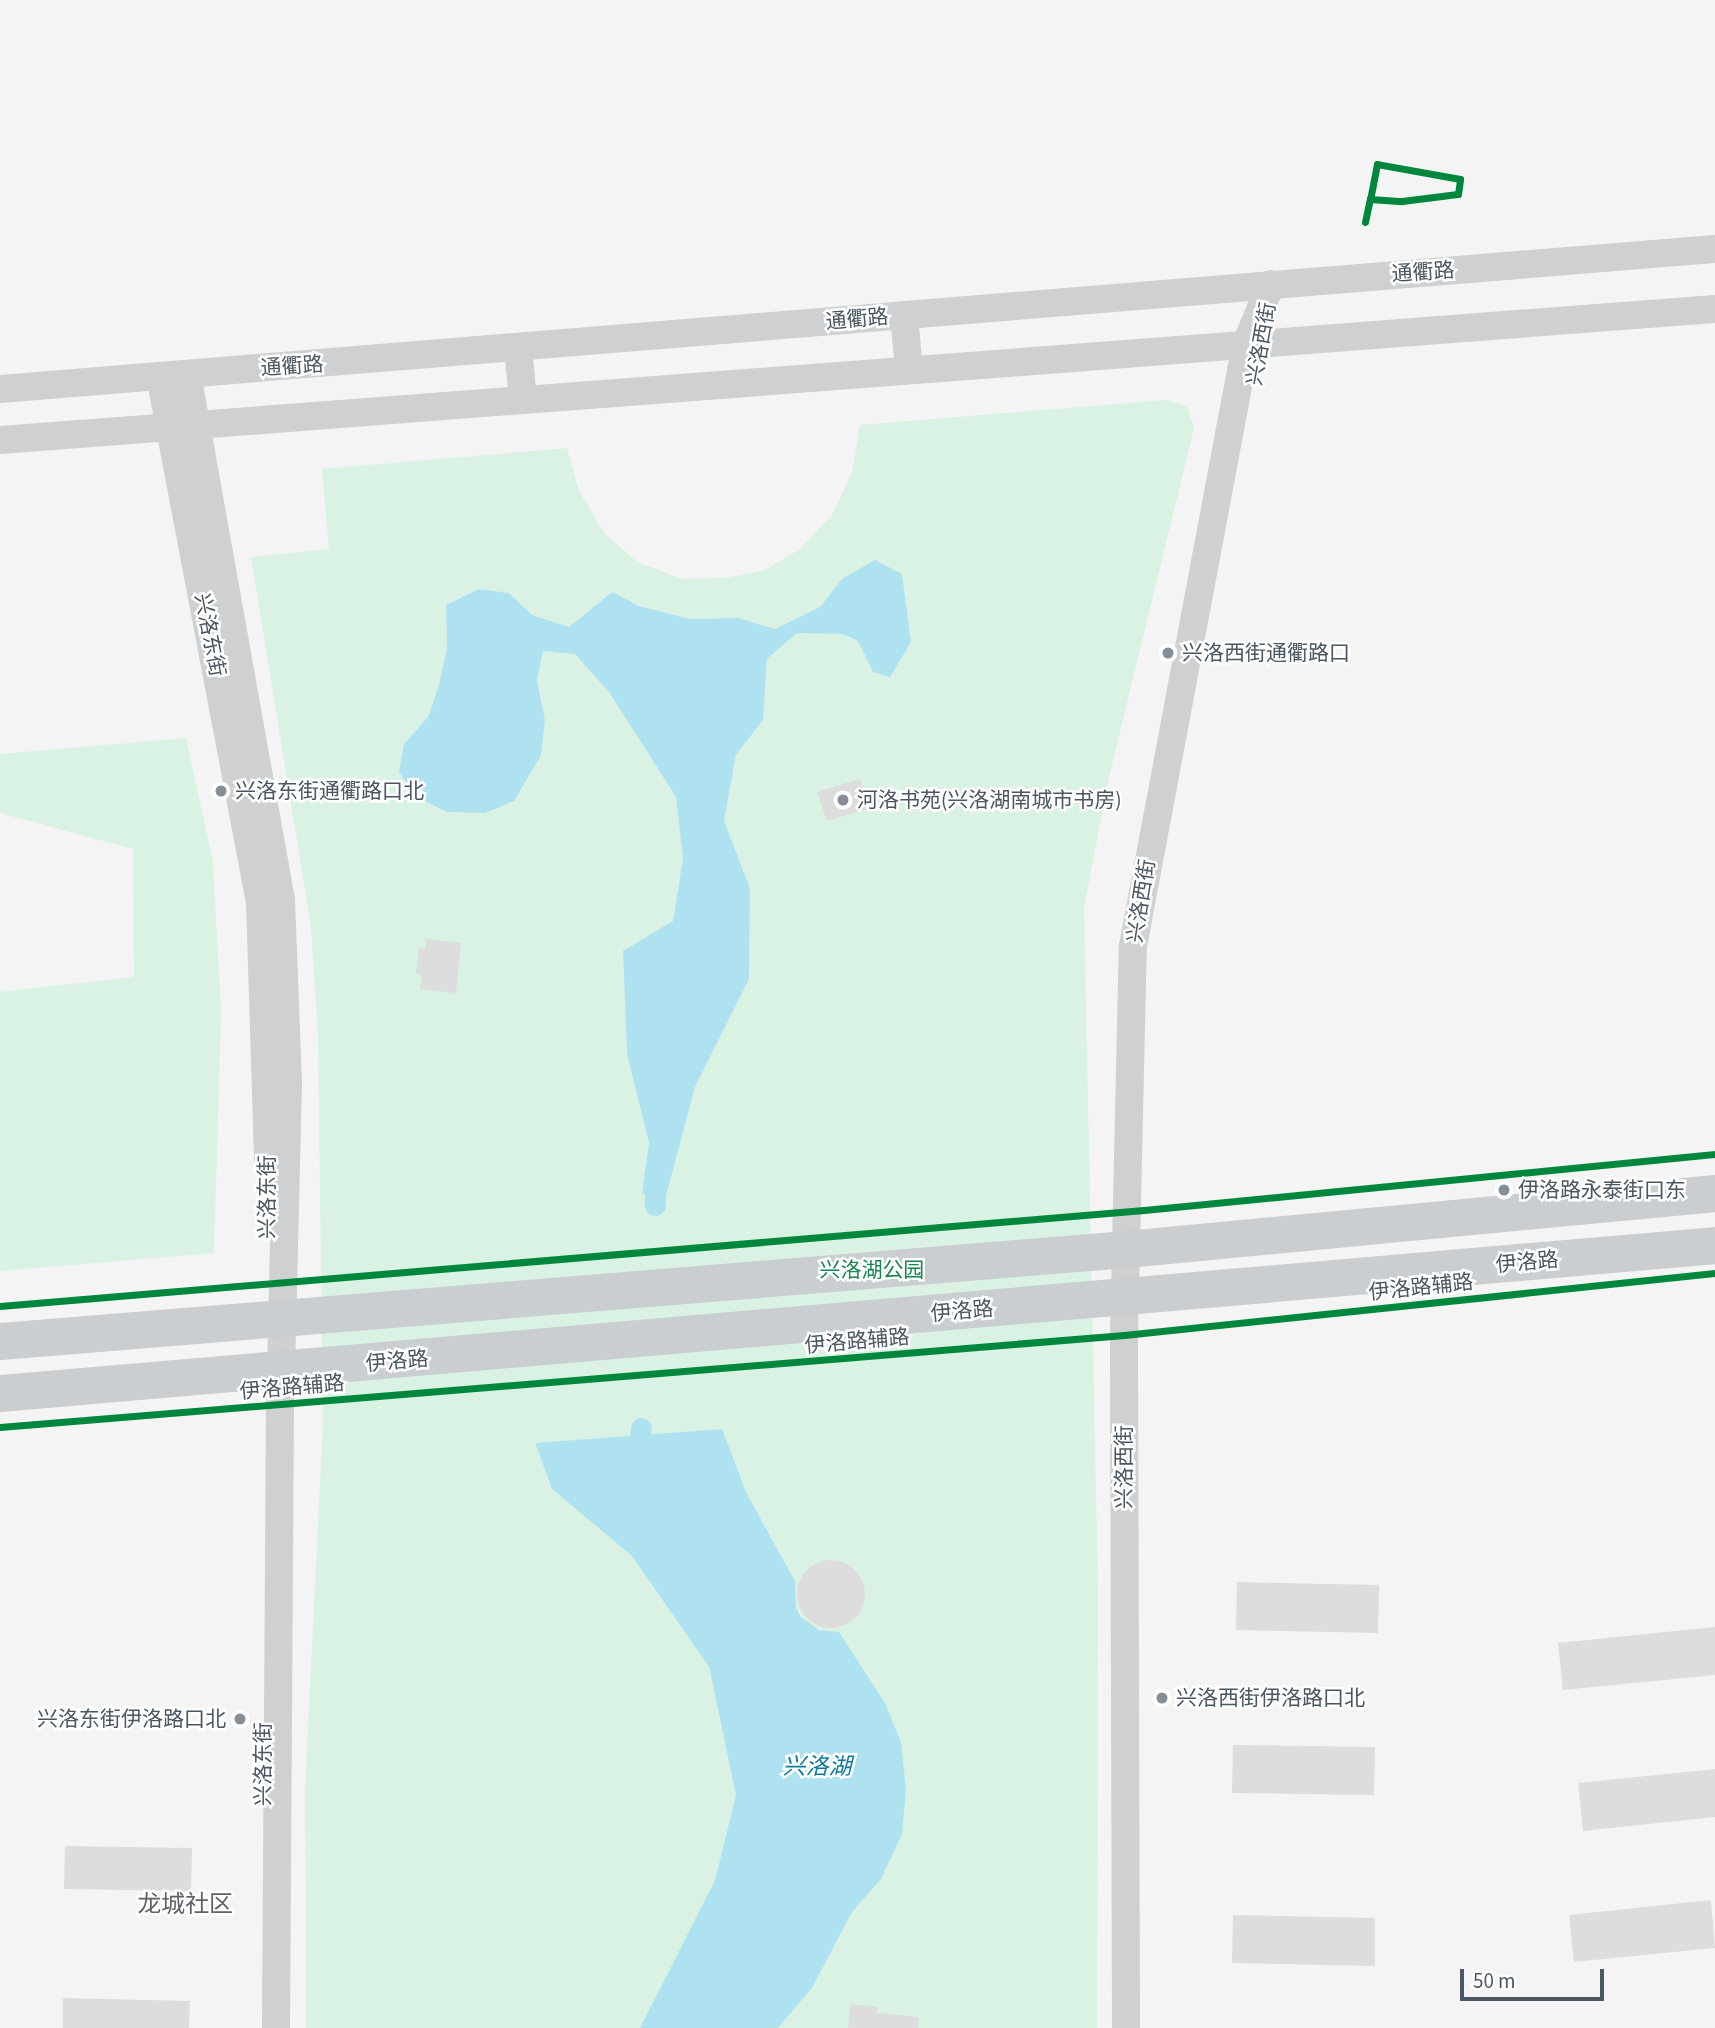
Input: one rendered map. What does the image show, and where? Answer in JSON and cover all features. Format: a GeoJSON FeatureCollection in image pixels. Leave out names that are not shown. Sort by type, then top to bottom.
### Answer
{"type":"FeatureCollection","features":[{"type":"Feature","properties":{"kind":"main road"},"geometry":{"type":"LineString","coordinates":[[0,1341],[1134,1248],[1715,1193]]}},
{"type":"Feature","properties":{"kind":"main road","name":"伊洛路"},"geometry":{"type":"LineString","coordinates":[[0,1393],[1715,1245]]}},
{"type":"Feature","properties":{"kind":"street","name":"通衢路"},"geometry":{"type":"LineString","coordinates":[[0,389],[1715,249]]}},
{"type":"Feature","properties":{"kind":"street","name":"兴洛西街"},"geometry":{"type":"LineString","coordinates":[[1126,2028],[1134,1248],[1149,948],[1254,343],[1271,284]]}},
{"type":"Feature","properties":{"kind":"street"},"geometry":{"type":"LineString","coordinates":[[0,440],[1715,309]]}},
{"type":"Feature","properties":{"kind":"street"},"geometry":{"type":"LineString","coordinates":[[904,315],[908,370]]}},
{"type":"Feature","properties":{"kind":"street"},"geometry":{"type":"LineString","coordinates":[[518,348],[523,400]]}},
{"type":"Feature","properties":{"kind":"street","name":"兴洛东街"},"geometry":{"type":"LineString","coordinates":[[174,375],[281,900],[288,1083],[274,1319],[262,2028]]}},
{"type":"Feature","properties":{"kind":"street","name":"兴洛西街"},"geometry":{"type":"LineString","coordinates":[[1133,1296],[1142,2028]]}},
{"type":"Feature","properties":{"kind":"street","name":"兴洛东街"},"geometry":{"type":"LineString","coordinates":[[273,1371],[276,2028]]}},
{"type":"Feature","properties":{"kind":"green space","name":"兴洛湖公园"},"geometry":{"type":"Polygon","coordinates":[[[1165,400],[1187,406],[1194,428],[1109,777],[1084,908],[1098,1589],[1097,2028],[778,2028],[812,1988],[852,1912],[881,1879],[830,1633],[808,1625],[796,1607],[795,1581],[746,1492],[721,1429],[535,1444],[552,1489],[632,1556],[709,1667],[736,1795],[715,1880],[640,2028],[306,2028],[305,1790],[323,1422],[318,1038],[311,927],[251,557],[329,549],[322,469],[567,448],[579,491],[604,533],[637,562],[683,579],[727,578],[765,570],[800,549],[832,515],[852,472],[860,425],[1165,400]],[[842,579],[820,607],[775,629],[739,618],[690,619],[639,606],[612,592],[569,627],[532,615],[509,593],[479,589],[446,605],[447,649],[438,688],[428,717],[404,744],[417,797],[447,812],[485,813],[545,720],[537,681],[543,651],[575,653],[609,692],[676,797],[683,858],[673,921],[623,952],[627,1054],[649,1143],[643,1194],[666,1195],[695,1087],[749,979],[750,888],[724,821],[736,755],[763,720],[767,659],[797,633],[842,634],[858,641],[873,672],[842,579]]]}},
{"type":"Feature","properties":{"kind":"green space"},"geometry":{"type":"Polygon","coordinates":[[[186,738],[213,862],[221,1012],[214,1253],[0,1271],[0,992],[134,977],[133,849],[0,813],[0,754],[186,738]]]}},
{"type":"Feature","properties":{"kind":"water"},"geometry":{"type":"Polygon","coordinates":[[[875,560],[902,574],[911,642],[890,677],[873,672],[858,641],[842,634],[797,633],[767,659],[763,720],[736,755],[724,821],[750,888],[749,979],[695,1087],[666,1196],[642,1194],[649,1143],[627,1054],[623,951],[673,921],[683,858],[676,797],[609,692],[575,654],[543,651],[537,681],[545,720],[541,755],[514,801],[485,813],[447,812],[417,797],[399,772],[404,744],[428,717],[438,688],[447,649],[446,605],[479,589],[509,593],[532,615],[569,627],[612,592],[639,606],[690,619],[739,618],[775,629],[820,607],[842,579],[875,560]]]}},
{"type":"Feature","properties":{"kind":"water","name":"兴洛湖"},"geometry":{"type":"Polygon","coordinates":[[[722,1429],[746,1492],[795,1581],[796,1607],[801,1617],[819,1630],[839,1632],[885,1703],[901,1742],[906,1789],[902,1834],[881,1879],[852,1912],[812,1988],[778,2028],[640,2028],[715,1880],[736,1795],[709,1667],[632,1556],[552,1489],[535,1443],[722,1429]]]}},
{"type":"Feature","properties":{"kind":"building","name":"河洛书苑(兴洛湖南城市书房)"},"geometry":{"type":"Polygon","coordinates":[[[860,779],[870,808],[827,821],[817,792],[860,779]]]}},
{"type":"Feature","properties":{"kind":"building"},"geometry":{"type":"Polygon","coordinates":[[[426,939],[461,943],[456,993],[420,989],[422,975],[416,974],[419,948],[425,949],[426,939]]]}},
{"type":"Feature","properties":{"kind":"building"},"geometry":{"type":"Polygon","coordinates":[[[824,1560],[838,1560],[850,1565],[860,1575],[865,1594],[860,1613],[850,1623],[838,1628],[824,1628],[812,1623],[802,1613],[797,1601],[797,1587],[802,1575],[812,1565],[824,1560]]]}},
{"type":"Feature","properties":{"kind":"building"},"geometry":{"type":"Polygon","coordinates":[[[1237,1582],[1379,1585],[1378,1633],[1236,1630],[1237,1582]]]}},
{"type":"Feature","properties":{"kind":"building"},"geometry":{"type":"Polygon","coordinates":[[[1715,1627],[1715,1675],[1563,1690],[1558,1643],[1715,1627]]]}},
{"type":"Feature","properties":{"kind":"building"},"geometry":{"type":"Polygon","coordinates":[[[1233,1745],[1375,1747],[1374,1795],[1232,1793],[1233,1745]]]}},
{"type":"Feature","properties":{"kind":"building"},"geometry":{"type":"Polygon","coordinates":[[[1715,1769],[1715,1817],[1583,1831],[1578,1783],[1715,1769]]]}},
{"type":"Feature","properties":{"kind":"building"},"geometry":{"type":"Polygon","coordinates":[[[65,1846],[192,1848],[191,1891],[64,1889],[65,1846]]]}},
{"type":"Feature","properties":{"kind":"building"},"geometry":{"type":"Polygon","coordinates":[[[1711,1900],[1715,1948],[1574,1962],[1569,1915],[1711,1900]]]}},
{"type":"Feature","properties":{"kind":"building"},"geometry":{"type":"Polygon","coordinates":[[[1233,1915],[1375,1918],[1375,1966],[1232,1963],[1233,1915]]]}},
{"type":"Feature","properties":{"kind":"building"},"geometry":{"type":"Polygon","coordinates":[[[63,1998],[190,2001],[189,2028],[63,2028],[63,1998]]]}},
{"type":"Feature","properties":{"kind":"building"},"geometry":{"type":"Polygon","coordinates":[[[850,2004],[877,2007],[877,2013],[919,2017],[918,2028],[848,2028],[850,2004]]]}},
{"type":"Feature","properties":{"kind":"waterway"},"geometry":{"type":"LineString","coordinates":[[655,1195],[655,1205]]}},
{"type":"Feature","properties":{"kind":"waterway"},"geometry":{"type":"LineString","coordinates":[[640,1435],[641,1428]]}},
{"type":"Feature","properties":{"kind":"cycle path"},"geometry":{"type":"LineString","coordinates":[[1365,222],[1370,199],[1402,201],[1458,194],[1460,179],[1377,164],[1370,199]]}},
{"type":"Feature","properties":{"kind":"cycle path"},"geometry":{"type":"LineString","coordinates":[[0,1306],[1144,1210],[1715,1154]]}},
{"type":"Feature","properties":{"kind":"cycle path","name":"伊洛路辅路"},"geometry":{"type":"LineString","coordinates":[[0,1427],[1124,1335],[1715,1273]]}},
{"type":"Feature","properties":{"kind":"place","name":"兴洛西街通衢路口"},"geometry":{"type":"Point","coordinates":[1168,653]}},
{"type":"Feature","properties":{"kind":"place","name":"兴洛东街通衢路口北"},"geometry":{"type":"Point","coordinates":[221,791]}},
{"type":"Feature","properties":{"kind":"place","name":"河洛书苑(兴洛湖南城市书房)"},"geometry":{"type":"Point","coordinates":[843,800]}},
{"type":"Feature","properties":{"kind":"place","name":"伊洛路永泰街口东"},"geometry":{"type":"Point","coordinates":[1504,1190]}},
{"type":"Feature","properties":{"kind":"place","name":"兴洛西街伊洛路口北"},"geometry":{"type":"Point","coordinates":[1162,1698]}},
{"type":"Feature","properties":{"kind":"place","name":"兴洛东街伊洛路口北"},"geometry":{"type":"Point","coordinates":[240,1719]}},
{"type":"Feature","properties":{"kind":"district","name":"龙城社区"},"geometry":{"type":"Point","coordinates":[185,1905]}}]}
